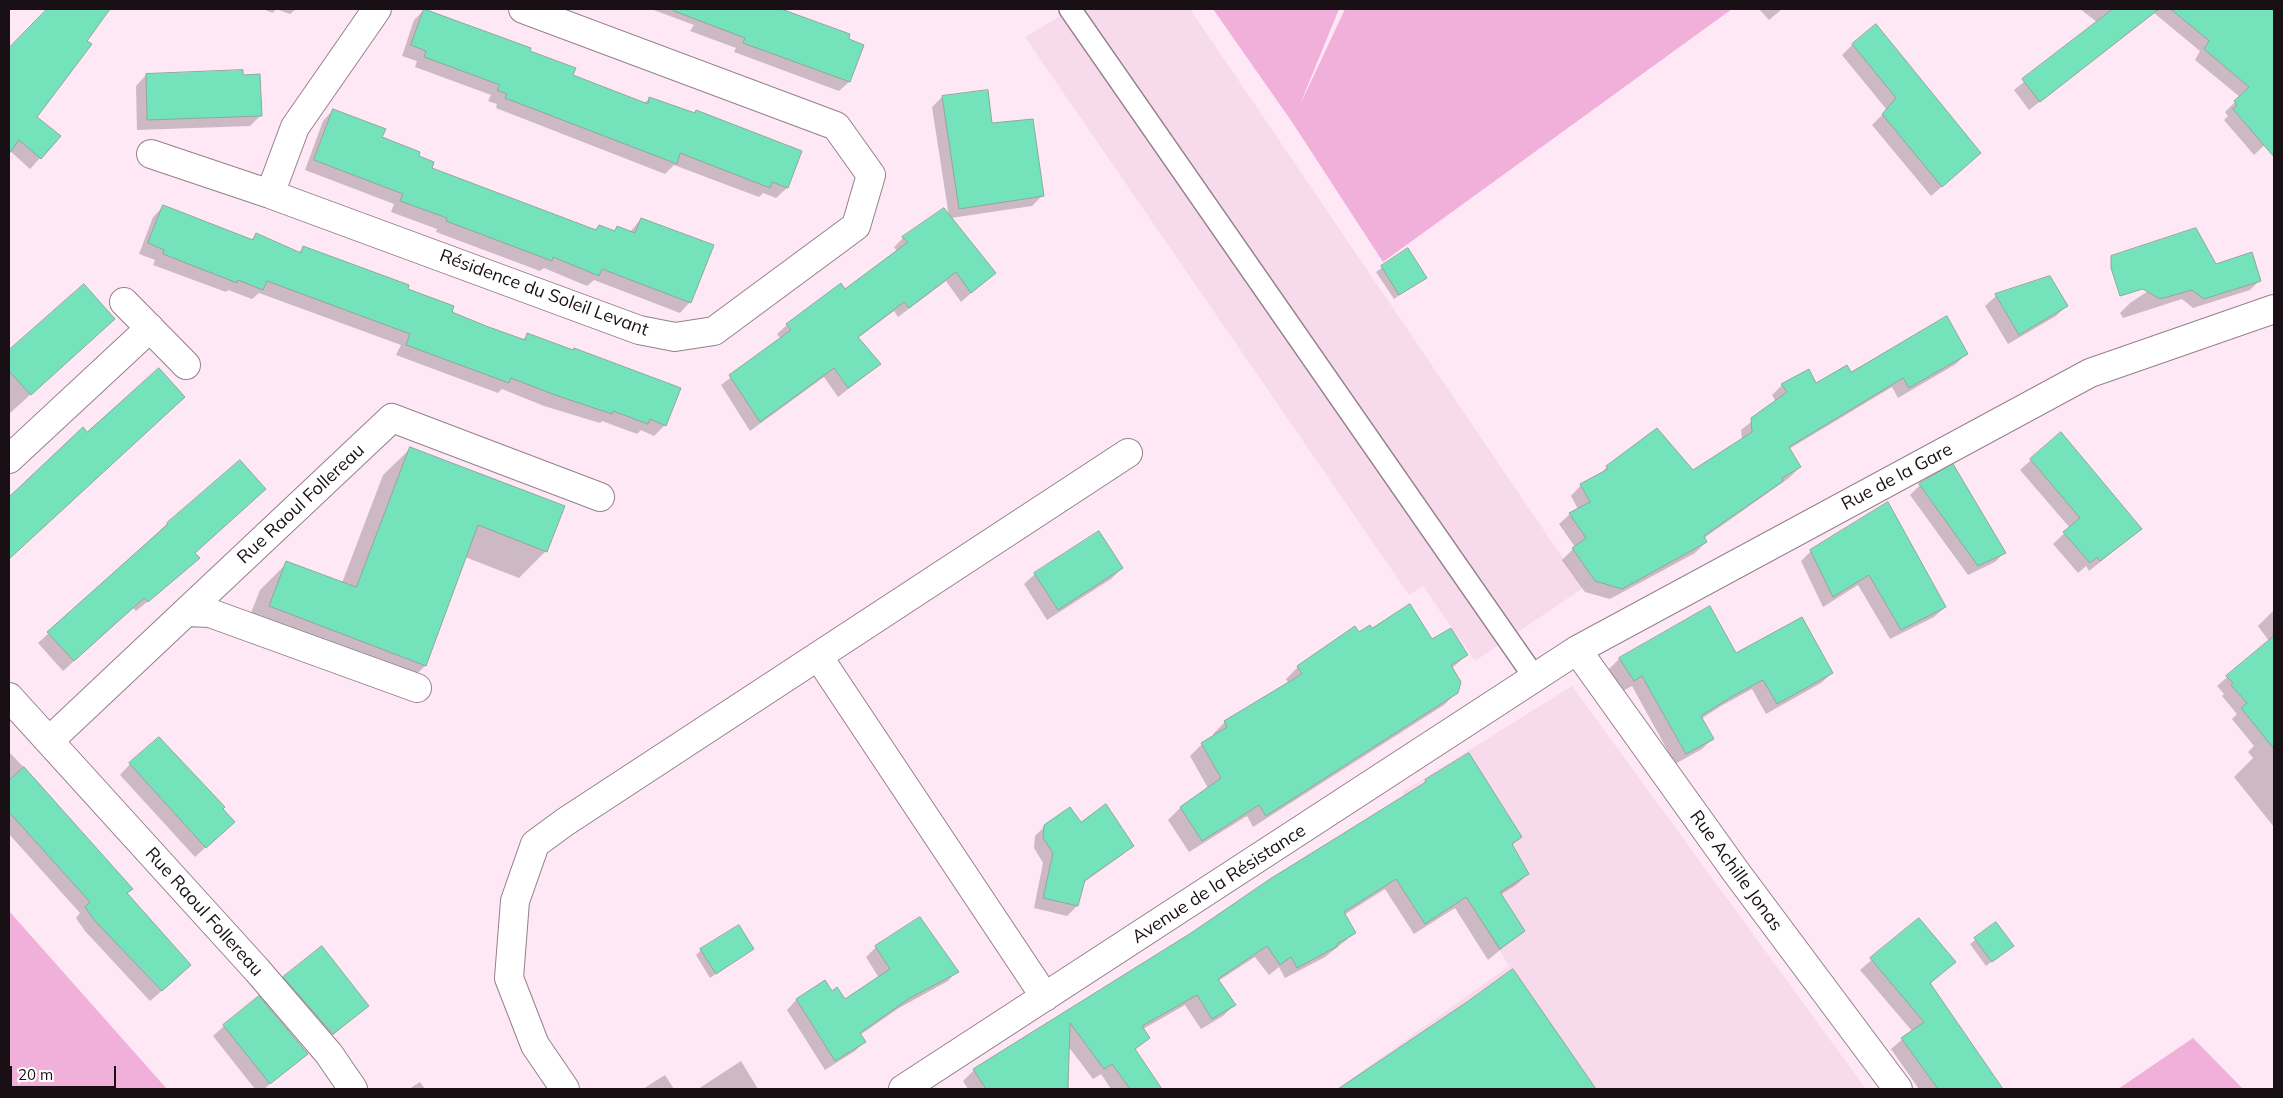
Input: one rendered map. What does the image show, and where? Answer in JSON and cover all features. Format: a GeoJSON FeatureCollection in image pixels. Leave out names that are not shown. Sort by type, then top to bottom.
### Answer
{"type":"FeatureCollection","features":[{"type":"Feature","properties":{"kind":"street"},"geometry":{"type":"LineString","coordinates":[[270,194],[295,127],[377,9]]}},
{"type":"Feature","properties":{"kind":"street","name":"Résidence du Soleil Levant"},"geometry":{"type":"LineString","coordinates":[[151,154],[270,194],[639,330],[675,337],[714,331],[856,226],[871,175],[836,126],[524,9]]}},
{"type":"Feature","properties":{"kind":"street"},"geometry":{"type":"LineString","coordinates":[[124,302],[186,365]]}},
{"type":"Feature","properties":{"kind":"street","name":"Rue de la Gare"},"geometry":{"type":"LineString","coordinates":[[1535,678],[1577,650],[2090,373],[2274,308]]}},
{"type":"Feature","properties":{"kind":"street"},"geometry":{"type":"LineString","coordinates":[[9,459],[150,328]]}},
{"type":"Feature","properties":{"kind":"street","name":"Rue Raoul Follereau"},"geometry":{"type":"LineString","coordinates":[[49,741],[392,418],[600,497]]}},
{"type":"Feature","properties":{"kind":"street"},"geometry":{"type":"LineString","coordinates":[[565,1089],[535,1045],[509,978],[515,901],[535,844],[565,822],[1128,453]]}},
{"type":"Feature","properties":{"kind":"street"},"geometry":{"type":"LineString","coordinates":[[186,612],[210,613],[416,688]]}},
{"type":"Feature","properties":{"kind":"street","name":"Rue Achille Jonas"},"geometry":{"type":"LineString","coordinates":[[1577,650],[1736,872],[1898,1089]]}},
{"type":"Feature","properties":{"kind":"street"},"geometry":{"type":"LineString","coordinates":[[818,656],[1045,997]]}},
{"type":"Feature","properties":{"kind":"street","name":"Avenue de la Résistance"},"geometry":{"type":"LineString","coordinates":[[903,1089],[1535,678]]}},
{"type":"Feature","properties":{"kind":"street","name":"Rue Raoul Follereau"},"geometry":{"type":"LineString","coordinates":[[9,697],[257,970],[328,1054],[353,1089]]}},
{"type":"Feature","properties":{"kind":"lane"},"geometry":{"type":"LineString","coordinates":[[1070,9],[1535,678]]}},
{"type":"Feature","properties":{"kind":"shaded area"},"geometry":{"type":"Polygon","coordinates":[[[1072,9],[1190,9],[1583,588],[1475,661],[1423,586],[1409,595],[1025,37],[1072,9]]]}},
{"type":"Feature","properties":{"kind":"shaded area"},"geometry":{"type":"Polygon","coordinates":[[[1213,9],[1339,9],[1299,107],[1345,9],[1732,9],[1383,262],[1292,122],[1213,9]]]}},
{"type":"Feature","properties":{"kind":"shaded area"},"geometry":{"type":"Polygon","coordinates":[[[1572,686],[1866,1089],[1337,1089],[1509,966],[1402,792],[1572,686]]]}},
{"type":"Feature","properties":{"kind":"shaded area"},"geometry":{"type":"Polygon","coordinates":[[[9,911],[167,1089],[9,1089],[9,911]]]}},
{"type":"Feature","properties":{"kind":"shaded area"},"geometry":{"type":"Polygon","coordinates":[[[2193,1038],[2243,1089],[2118,1089],[2193,1038]]]}},
{"type":"Feature","properties":{"kind":"building"},"geometry":{"type":"Polygon","coordinates":[[[47,9],[110,9],[87,41],[92,44],[37,117],[61,136],[41,159],[19,140],[9,154],[9,48],[47,9]]]}},
{"type":"Feature","properties":{"kind":"building"},"geometry":{"type":"Polygon","coordinates":[[[424,9],[531,48],[530,51],[576,68],[573,75],[648,104],[649,97],[695,113],[696,110],[802,151],[788,188],[772,182],[770,188],[680,153],[677,164],[505,98],[507,94],[497,90],[500,85],[424,57],[426,51],[411,45],[424,9]]]}},
{"type":"Feature","properties":{"kind":"building"},"geometry":{"type":"Polygon","coordinates":[[[674,9],[781,9],[850,34],[849,39],[864,45],[850,82],[743,43],[745,38],[674,11],[674,9]]]}},
{"type":"Feature","properties":{"kind":"building"},"geometry":{"type":"Polygon","coordinates":[[[2113,9],[2159,9],[2040,102],[2022,79],[2113,9]]]}},
{"type":"Feature","properties":{"kind":"building"},"geometry":{"type":"Polygon","coordinates":[[[2171,9],[2274,9],[2274,157],[2233,109],[2237,105],[2234,101],[2249,87],[2204,49],[2209,41],[2171,9]]]}},
{"type":"Feature","properties":{"kind":"building"},"geometry":{"type":"Polygon","coordinates":[[[1876,24],[1981,153],[1942,187],[1882,114],[1896,98],[1852,44],[1876,24]]]}},
{"type":"Feature","properties":{"kind":"building"},"geometry":{"type":"Polygon","coordinates":[[[243,70],[243,75],[260,74],[262,116],[147,120],[146,74],[243,70]]]}},
{"type":"Feature","properties":{"kind":"building"},"geometry":{"type":"Polygon","coordinates":[[[988,90],[992,123],[1033,119],[1044,196],[959,209],[942,96],[988,90]]]}},
{"type":"Feature","properties":{"kind":"building"},"geometry":{"type":"Polygon","coordinates":[[[333,109],[386,129],[382,137],[420,152],[419,156],[434,162],[432,168],[596,230],[599,225],[615,231],[617,226],[635,233],[641,218],[714,245],[691,303],[602,269],[599,276],[553,257],[552,261],[446,221],[447,218],[400,201],[403,194],[314,160],[333,109]]]}},
{"type":"Feature","properties":{"kind":"building"},"geometry":{"type":"Polygon","coordinates":[[[163,205],[253,240],[256,233],[301,253],[303,246],[409,285],[408,289],[454,306],[452,312],[486,326],[525,340],[527,333],[573,350],[574,348],[681,388],[666,426],[650,419],[648,424],[613,411],[612,414],[511,378],[509,383],[406,345],[410,334],[267,281],[263,290],[238,280],[237,283],[163,254],[164,250],[148,243],[163,205]]]}},
{"type":"Feature","properties":{"kind":"building"},"geometry":{"type":"Polygon","coordinates":[[[944,208],[996,273],[971,293],[956,272],[909,308],[904,302],[858,337],[881,364],[848,388],[834,368],[760,422],[729,375],[791,330],[786,324],[841,283],[845,289],[908,242],[902,237],[944,208]]]}},
{"type":"Feature","properties":{"kind":"building"},"geometry":{"type":"Polygon","coordinates":[[[2196,228],[2216,264],[2252,252],[2261,281],[2204,299],[2192,290],[2160,299],[2143,289],[2120,296],[2111,268],[2111,256],[2196,228]]]}},
{"type":"Feature","properties":{"kind":"building"},"geometry":{"type":"Polygon","coordinates":[[[1408,248],[1427,278],[1399,295],[1381,266],[1408,248]]]}},
{"type":"Feature","properties":{"kind":"building"},"geometry":{"type":"Polygon","coordinates":[[[2050,276],[2068,306],[2019,335],[1995,294],[2050,276]]]}},
{"type":"Feature","properties":{"kind":"building"},"geometry":{"type":"Polygon","coordinates":[[[84,284],[115,319],[31,395],[9,371],[9,350],[84,284]]]}},
{"type":"Feature","properties":{"kind":"building"},"geometry":{"type":"Polygon","coordinates":[[[1947,316],[1968,354],[1909,388],[1903,378],[1789,447],[1801,467],[1782,478],[1783,481],[1704,536],[1707,542],[1622,589],[1595,581],[1572,548],[1586,538],[1569,513],[1590,502],[1580,484],[1608,469],[1606,466],[1657,428],[1693,470],[1752,432],[1751,418],[1787,392],[1781,384],[1809,369],[1816,383],[1847,365],[1851,372],[1947,316]]]}},
{"type":"Feature","properties":{"kind":"building"},"geometry":{"type":"Polygon","coordinates":[[[159,368],[185,397],[9,559],[9,497],[83,427],[87,432],[159,368]]]}},
{"type":"Feature","properties":{"kind":"building"},"geometry":{"type":"Polygon","coordinates":[[[2061,432],[2142,529],[2100,561],[2097,557],[2090,563],[2063,532],[2080,518],[2030,459],[2061,432]]]}},
{"type":"Feature","properties":{"kind":"building"},"geometry":{"type":"Polygon","coordinates":[[[410,447],[565,506],[547,552],[478,525],[426,666],[269,606],[286,561],[356,587],[410,447]]]}},
{"type":"Feature","properties":{"kind":"building"},"geometry":{"type":"Polygon","coordinates":[[[240,460],[266,489],[195,553],[200,558],[148,602],[144,598],[74,661],[47,632],[167,523],[240,460]]]}},
{"type":"Feature","properties":{"kind":"building"},"geometry":{"type":"Polygon","coordinates":[[[1953,464],[2006,553],[1978,566],[1919,484],[1953,464]]]}},
{"type":"Feature","properties":{"kind":"building"},"geometry":{"type":"Polygon","coordinates":[[[1888,502],[1946,607],[1901,630],[1869,575],[1833,597],[1810,550],[1888,502]]]}},
{"type":"Feature","properties":{"kind":"building"},"geometry":{"type":"Polygon","coordinates":[[[1099,531],[1123,568],[1058,610],[1034,573],[1099,531]]]}},
{"type":"Feature","properties":{"kind":"building"},"geometry":{"type":"Polygon","coordinates":[[[1410,604],[1432,639],[1451,628],[1468,655],[1451,665],[1461,682],[1458,693],[1266,816],[1259,805],[1202,841],[1180,807],[1221,778],[1201,743],[1227,727],[1224,721],[1302,674],[1297,666],[1355,626],[1359,632],[1370,625],[1372,628],[1410,604]]]}},
{"type":"Feature","properties":{"kind":"building"},"geometry":{"type":"Polygon","coordinates":[[[1710,606],[1736,653],[1802,617],[1833,673],[1777,704],[1763,680],[1733,696],[1701,716],[1714,739],[1686,754],[1642,676],[1634,681],[1619,658],[1710,606]]]}},
{"type":"Feature","properties":{"kind":"building"},"geometry":{"type":"Polygon","coordinates":[[[2274,636],[2274,749],[2241,708],[2247,703],[2231,685],[2233,683],[2226,676],[2274,636]]]}},
{"type":"Feature","properties":{"kind":"building"},"geometry":{"type":"Polygon","coordinates":[[[159,737],[225,807],[223,809],[235,822],[206,848],[129,763],[159,737]]]}},
{"type":"Feature","properties":{"kind":"building"},"geometry":{"type":"Polygon","coordinates":[[[1469,753],[1522,837],[1512,844],[1529,874],[1500,892],[1525,931],[1500,949],[1466,897],[1425,924],[1396,879],[1344,912],[1356,933],[1337,944],[1338,946],[1297,968],[1291,957],[1280,965],[1267,946],[1218,979],[1236,1005],[1212,1019],[1197,995],[1142,1026],[1150,1038],[1135,1049],[1162,1089],[1130,1089],[1112,1064],[1104,1069],[1070,1023],[1068,1089],[986,1089],[973,1069],[1191,933],[1270,879],[1469,753]]]}},
{"type":"Feature","properties":{"kind":"building"},"geometry":{"type":"Polygon","coordinates":[[[24,767],[133,889],[127,893],[191,965],[162,991],[95,921],[85,907],[90,902],[9,812],[9,781],[24,767]]]}},
{"type":"Feature","properties":{"kind":"building"},"geometry":{"type":"Polygon","coordinates":[[[1106,804],[1134,846],[1085,880],[1078,906],[1043,898],[1053,853],[1043,838],[1044,825],[1070,807],[1081,822],[1106,804]]]}},
{"type":"Feature","properties":{"kind":"building"},"geometry":{"type":"Polygon","coordinates":[[[920,917],[959,972],[910,998],[860,1033],[866,1042],[835,1061],[796,999],[825,980],[832,991],[837,987],[845,999],[890,969],[875,946],[920,917]]]}},
{"type":"Feature","properties":{"kind":"building"},"geometry":{"type":"Polygon","coordinates":[[[1919,918],[1956,962],[1930,983],[2003,1089],[1938,1089],[1901,1038],[1924,1022],[1870,958],[1919,918]]]}},
{"type":"Feature","properties":{"kind":"building"},"geometry":{"type":"Polygon","coordinates":[[[1996,922],[2014,946],[1992,962],[1974,938],[1996,922]]]}},
{"type":"Feature","properties":{"kind":"building"},"geometry":{"type":"Polygon","coordinates":[[[739,925],[754,949],[716,974],[700,949],[739,925]]]}},
{"type":"Feature","properties":{"kind":"building"},"geometry":{"type":"Polygon","coordinates":[[[322,946],[369,1006],[333,1034],[283,977],[322,946]]]}},
{"type":"Feature","properties":{"kind":"building"},"geometry":{"type":"Polygon","coordinates":[[[1513,969],[1596,1089],[1338,1089],[1467,1002],[1513,969]]]}},
{"type":"Feature","properties":{"kind":"building"},"geometry":{"type":"Polygon","coordinates":[[[259,996],[308,1054],[270,1084],[223,1025],[259,996]]]}}]}
